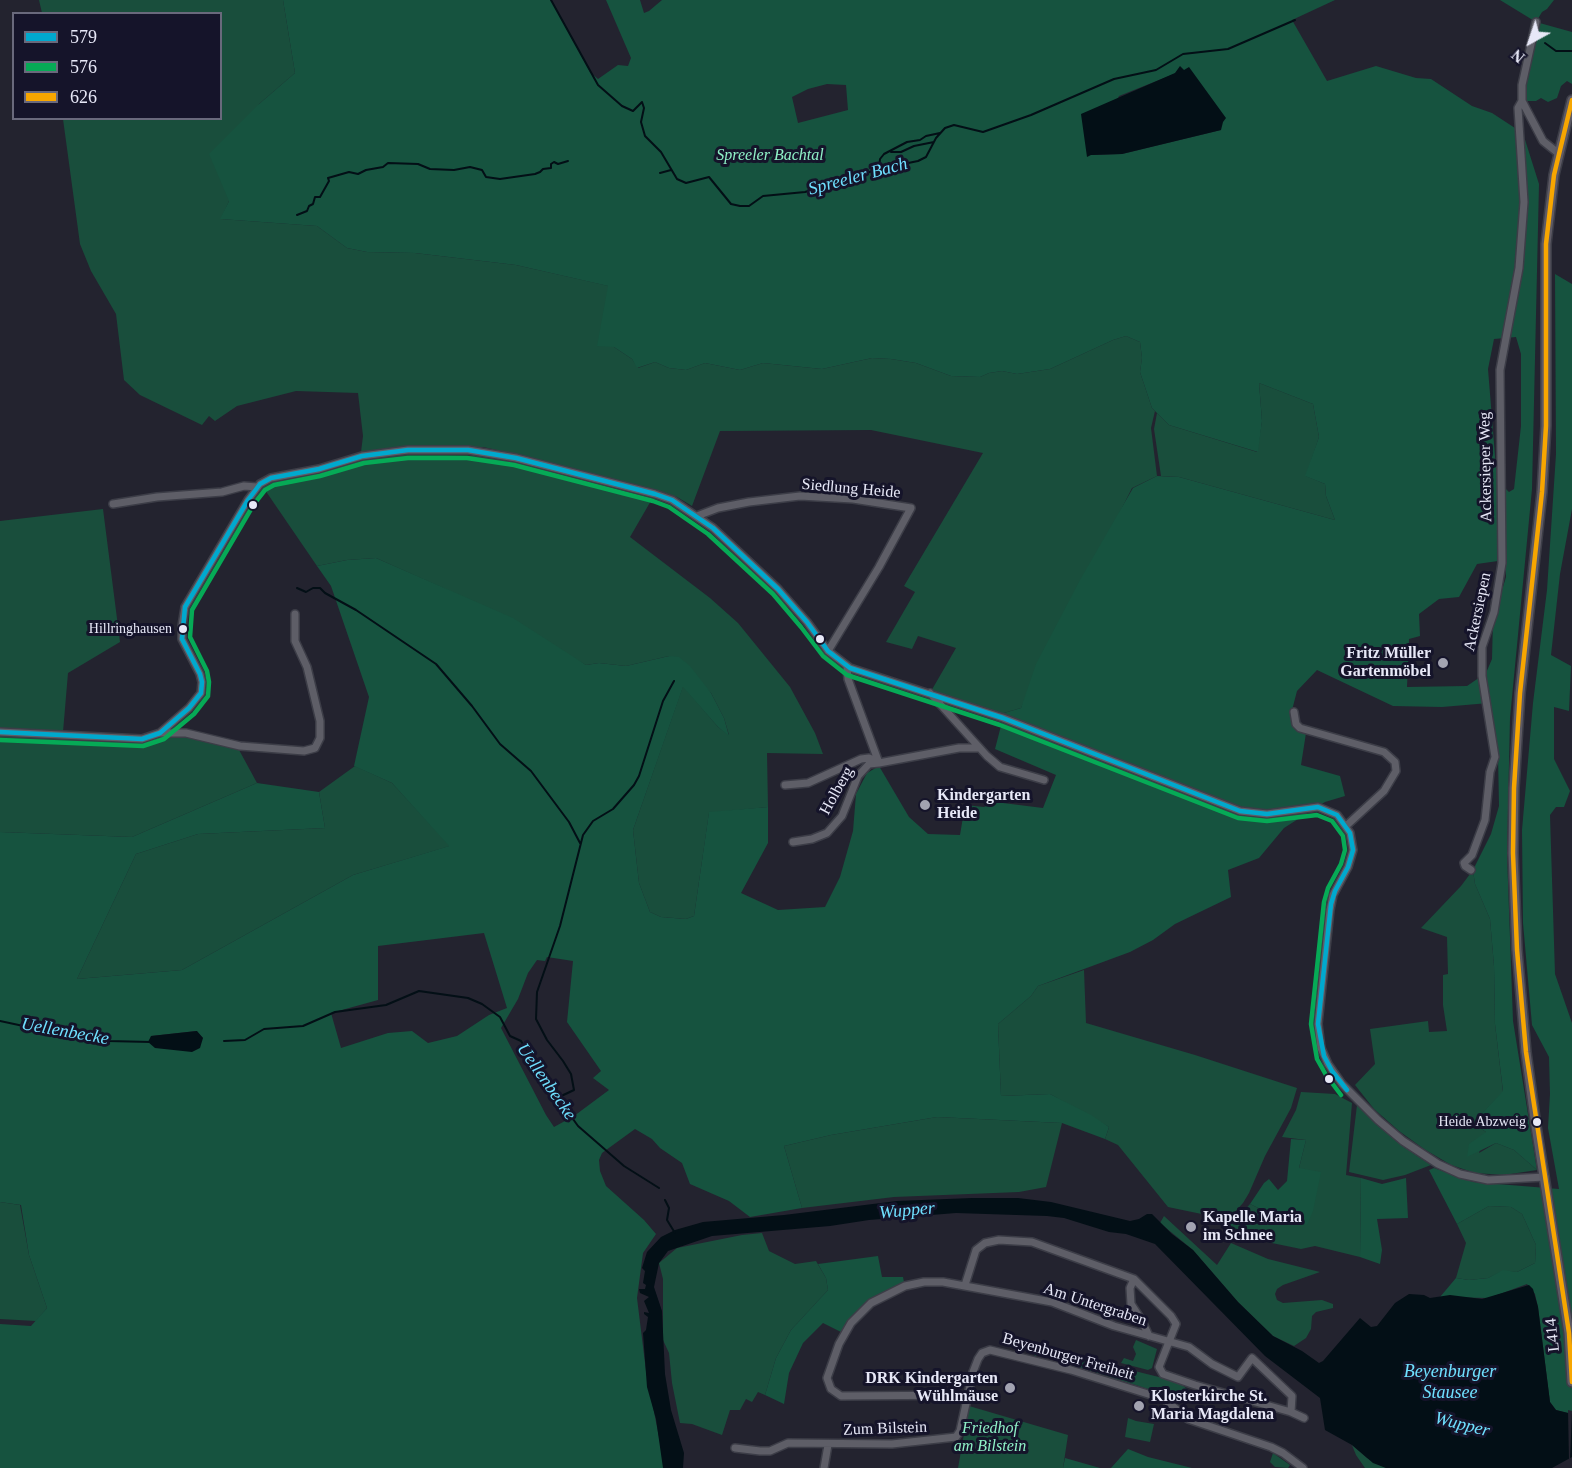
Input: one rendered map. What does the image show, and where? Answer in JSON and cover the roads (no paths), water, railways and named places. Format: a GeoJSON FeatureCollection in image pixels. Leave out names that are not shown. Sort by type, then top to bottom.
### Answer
{"type":"FeatureCollection","features":[{"type":"Feature","properties":{"kind":"main road","name":"L414"},"geometry":{"type":"LineString","coordinates":[[1572,99],[1558,153],[1550,199],[1546,244],[1545,426],[1542,492],[1520,693],[1513,820],[1517,950],[1526,1052],[1569,1333],[1572,1382]]}},
{"type":"Feature","properties":{"kind":"street"},"geometry":{"type":"LineString","coordinates":[[1536,22],[1522,85],[1522,101],[1543,141],[1558,153]]}},
{"type":"Feature","properties":{"kind":"street","name":"Ackersieper Weg"},"geometry":{"type":"LineString","coordinates":[[1502,564],[1500,370],[1519,268],[1524,202],[1518,108],[1522,101]]}},
{"type":"Feature","properties":{"kind":"street"},"geometry":{"type":"LineString","coordinates":[[0,732],[135,740],[149,738],[159,733],[189,708],[201,693],[202,686],[200,674],[182,637],[185,607],[257,488],[272,478],[319,469],[362,456],[408,450],[468,450],[516,458],[655,494],[672,500],[697,516],[732,545],[778,589],[807,622],[828,651],[847,666],[1003,718],[1240,811],[1267,814],[1318,807],[1337,815],[1350,833],[1353,850],[1348,867],[1330,904],[1318,1015],[1320,1040],[1328,1064],[1342,1083],[1378,1120],[1403,1142],[1438,1164],[1460,1174],[1488,1180],[1545,1177]]}},
{"type":"Feature","properties":{"kind":"street"},"geometry":{"type":"LineString","coordinates":[[113,504],[157,497],[222,492],[244,486],[257,488]]}},
{"type":"Feature","properties":{"kind":"street","name":"Siedlung Heide"},"geometry":{"type":"LineString","coordinates":[[697,516],[718,508],[800,496],[911,508],[859,602],[828,651]]}},
{"type":"Feature","properties":{"kind":"street","name":"Ackersiepen"},"geometry":{"type":"LineString","coordinates":[[1471,870],[1465,866],[1464,862],[1472,855],[1485,820],[1495,757],[1482,676],[1482,647],[1494,612],[1502,564]]}},
{"type":"Feature","properties":{"kind":"street"},"geometry":{"type":"LineString","coordinates":[[159,733],[186,733],[240,746],[304,752],[315,748],[320,738],[320,722],[307,667],[295,641],[295,614]]}},
{"type":"Feature","properties":{"kind":"street"},"geometry":{"type":"LineString","coordinates":[[847,666],[848,680],[879,763],[951,750],[979,748]]}},
{"type":"Feature","properties":{"kind":"street"},"geometry":{"type":"LineString","coordinates":[[930,693],[979,748],[1000,767],[1044,780]]}},
{"type":"Feature","properties":{"kind":"street"},"geometry":{"type":"LineString","coordinates":[[1294,712],[1296,723],[1300,728],[1384,752],[1395,762],[1394,776],[1384,791],[1346,826]]}},
{"type":"Feature","properties":{"kind":"street","name":"Holberg"},"geometry":{"type":"LineString","coordinates":[[785,785],[808,783],[861,759],[869,758],[879,763]]}},
{"type":"Feature","properties":{"kind":"street","name":"Holberg"},"geometry":{"type":"LineString","coordinates":[[793,842],[812,839],[827,833],[842,816],[853,784],[861,772],[869,764],[879,763]]}},
{"type":"Feature","properties":{"kind":"street"},"geometry":{"type":"LineString","coordinates":[[965,1285],[976,1250],[985,1243],[999,1240],[1032,1242],[1134,1279],[1174,1321],[1175,1327],[1159,1367],[1163,1374],[1291,1412],[1304,1419]]}},
{"type":"Feature","properties":{"kind":"street"},"geometry":{"type":"LineString","coordinates":[[1134,1279],[1130,1288],[1131,1304],[1149,1336]]}},
{"type":"Feature","properties":{"kind":"street","name":"Am Untergraben"},"geometry":{"type":"LineString","coordinates":[[968,1395],[841,1396],[831,1389],[827,1378],[839,1344],[857,1315],[872,1303],[905,1286],[943,1281],[1052,1302],[1114,1326],[1190,1347],[1212,1364],[1238,1377],[1252,1358],[1292,1396],[1291,1412]]}},
{"type":"Feature","properties":{"kind":"street","name":"Beyenburger Freiheit"},"geometry":{"type":"LineString","coordinates":[[987,1351],[994,1350],[1071,1370],[1164,1399],[1192,1421],[1271,1447],[1284,1453],[1303,1468]]}},
{"type":"Feature","properties":{"kind":"street","name":"Zum Bilstein"},"geometry":{"type":"LineString","coordinates":[[735,1448],[770,1451],[788,1443],[892,1444],[956,1437],[960,1431],[978,1359],[987,1351]]}},
{"type":"Feature","properties":{"kind":"street","name":"Zum Bilstein"},"geometry":{"type":"LineString","coordinates":[[824,1468],[828,1445]]}},
{"type":"Feature","properties":{"kind":"water"},"geometry":{"type":"Polygon","coordinates":[[[1180,66],[1184,70],[1189,67],[1226,118],[1221,130],[1122,154],[1087,157],[1081,114],[1175,73],[1180,66]]]}},
{"type":"Feature","properties":{"kind":"water"},"geometry":{"type":"Polygon","coordinates":[[[197,1031],[203,1038],[200,1048],[192,1052],[155,1048],[148,1042],[151,1036],[197,1031]]]}},
{"type":"Feature","properties":{"kind":"water","name":"Beyenburger Stausee"},"geometry":{"type":"Polygon","coordinates":[[[1018,1198],[1051,1202],[1130,1221],[1152,1214],[1172,1234],[1193,1250],[1238,1302],[1273,1336],[1319,1363],[1360,1318],[1371,1327],[1377,1326],[1395,1303],[1409,1294],[1424,1295],[1430,1298],[1450,1295],[1482,1299],[1529,1285],[1533,1289],[1538,1307],[1550,1402],[1556,1410],[1572,1414],[1572,1457],[1552,1468],[1386,1468],[1373,1463],[1352,1445],[1325,1430],[1320,1398],[1265,1356],[1155,1244],[1064,1218],[956,1213],[712,1236],[668,1251],[659,1263],[654,1287],[662,1311],[665,1374],[671,1410],[684,1453],[683,1468],[663,1468],[656,1419],[647,1387],[643,1333],[646,1330],[648,1317],[644,1312],[649,1313],[644,1301],[649,1297],[640,1293],[639,1289],[645,1289],[646,1285],[643,1283],[645,1271],[642,1268],[647,1252],[661,1237],[675,1230],[703,1222],[897,1201],[1018,1198]]]}},
{"type":"Feature","properties":{"kind":"waterway","name":"Spreeler Bach"},"geometry":{"type":"LineString","coordinates":[[551,0],[598,85],[622,106],[633,111],[642,102],[644,108],[641,122],[645,136],[661,152],[677,179],[686,183],[709,177],[731,204],[740,206],[749,206],[763,196],[805,192],[879,169],[918,161],[926,157],[936,138],[945,128],[954,125],[983,132],[1031,115],[1114,79],[1156,70],[1183,54],[1228,49],[1295,20]]}},
{"type":"Feature","properties":{"kind":"waterway","name":"Spreeler Bach"},"geometry":{"type":"LineString","coordinates":[[1545,43],[1556,51],[1572,51]]}},
{"type":"Feature","properties":{"kind":"waterway"},"geometry":{"type":"LineString","coordinates":[[879,169],[880,159],[884,154],[907,142],[940,133]]}},
{"type":"Feature","properties":{"kind":"waterway"},"geometry":{"type":"LineString","coordinates":[[891,152],[901,152],[914,146],[934,142]]}},
{"type":"Feature","properties":{"kind":"waterway"},"geometry":{"type":"LineString","coordinates":[[297,215],[307,211],[315,197],[320,197],[329,181],[328,178],[349,172],[358,174],[383,167],[388,163],[418,164],[430,169],[454,170],[470,167],[482,170],[486,177],[500,179],[535,174],[543,169],[551,168],[554,162],[558,164],[568,161]]}},
{"type":"Feature","properties":{"kind":"waterway"},"geometry":{"type":"LineString","coordinates":[[660,173],[671,170]]}},
{"type":"Feature","properties":{"kind":"waterway"},"geometry":{"type":"LineString","coordinates":[[297,588],[306,592],[313,588],[320,588],[436,664],[472,706],[500,744],[531,771],[569,822],[580,843]]}},
{"type":"Feature","properties":{"kind":"waterway"},"geometry":{"type":"LineString","coordinates":[[557,1098],[574,1090],[571,1074],[547,1040],[536,1019],[537,992],[560,926],[583,835],[593,821],[613,809],[634,785],[663,701],[674,681]]}},
{"type":"Feature","properties":{"kind":"waterway","name":"Uellenbecke"},"geometry":{"type":"LineString","coordinates":[[224,1041],[245,1040],[264,1029],[303,1026],[335,1012],[386,1005],[419,991],[468,998],[482,1004],[500,1017],[510,1036],[521,1041],[578,1126],[624,1166],[659,1188]]}},
{"type":"Feature","properties":{"kind":"waterway","name":"Uellenbecke"},"geometry":{"type":"LineString","coordinates":[[0,1021],[108,1041],[151,1042]]}},
{"type":"Feature","properties":{"kind":"waterway","name":"Uellenbecke"},"geometry":{"type":"LineString","coordinates":[[665,1200],[669,1208],[667,1220],[675,1233]]}},
{"type":"Feature","properties":{"kind":"place","name":"Hillringhausen"},"geometry":{"type":"Point","coordinates":[183,629]}},
{"type":"Feature","properties":{"kind":"place","name":"Fritz Müller Gartenmöbel"},"geometry":{"type":"Point","coordinates":[1443,663]}},
{"type":"Feature","properties":{"kind":"place","name":"Kindergarten Heide"},"geometry":{"type":"Point","coordinates":[925,805]}},
{"type":"Feature","properties":{"kind":"place","name":"Heide Abzweig"},"geometry":{"type":"Point","coordinates":[1537,1122]}},
{"type":"Feature","properties":{"kind":"place","name":"Kapelle Maria im Schnee"},"geometry":{"type":"Point","coordinates":[1191,1227]}},
{"type":"Feature","properties":{"kind":"place","name":"DRK Kindergarten Wühlmäuse"},"geometry":{"type":"Point","coordinates":[1010,1388]}},
{"type":"Feature","properties":{"kind":"place","name":"Klosterkirche St. Maria Magdalena"},"geometry":{"type":"Point","coordinates":[1139,1406]}},
{"type":"Feature","properties":{"kind":"park label","name":"Spreeler Bachtal"},"geometry":{"type":"Point","coordinates":[770,156]}},
{"type":"Feature","properties":{"kind":"park label","name":"Friedhof am Bilstein"},"geometry":{"type":"Point","coordinates":[990,1438]}},
{"type":"Feature","properties":{"kind":"water label","name":"Wupper"},"geometry":{"type":"Point","coordinates":[907,1211]}},
{"type":"Feature","properties":{"kind":"water label","name":"Wupper"},"geometry":{"type":"Point","coordinates":[1462,1425]}}]}
